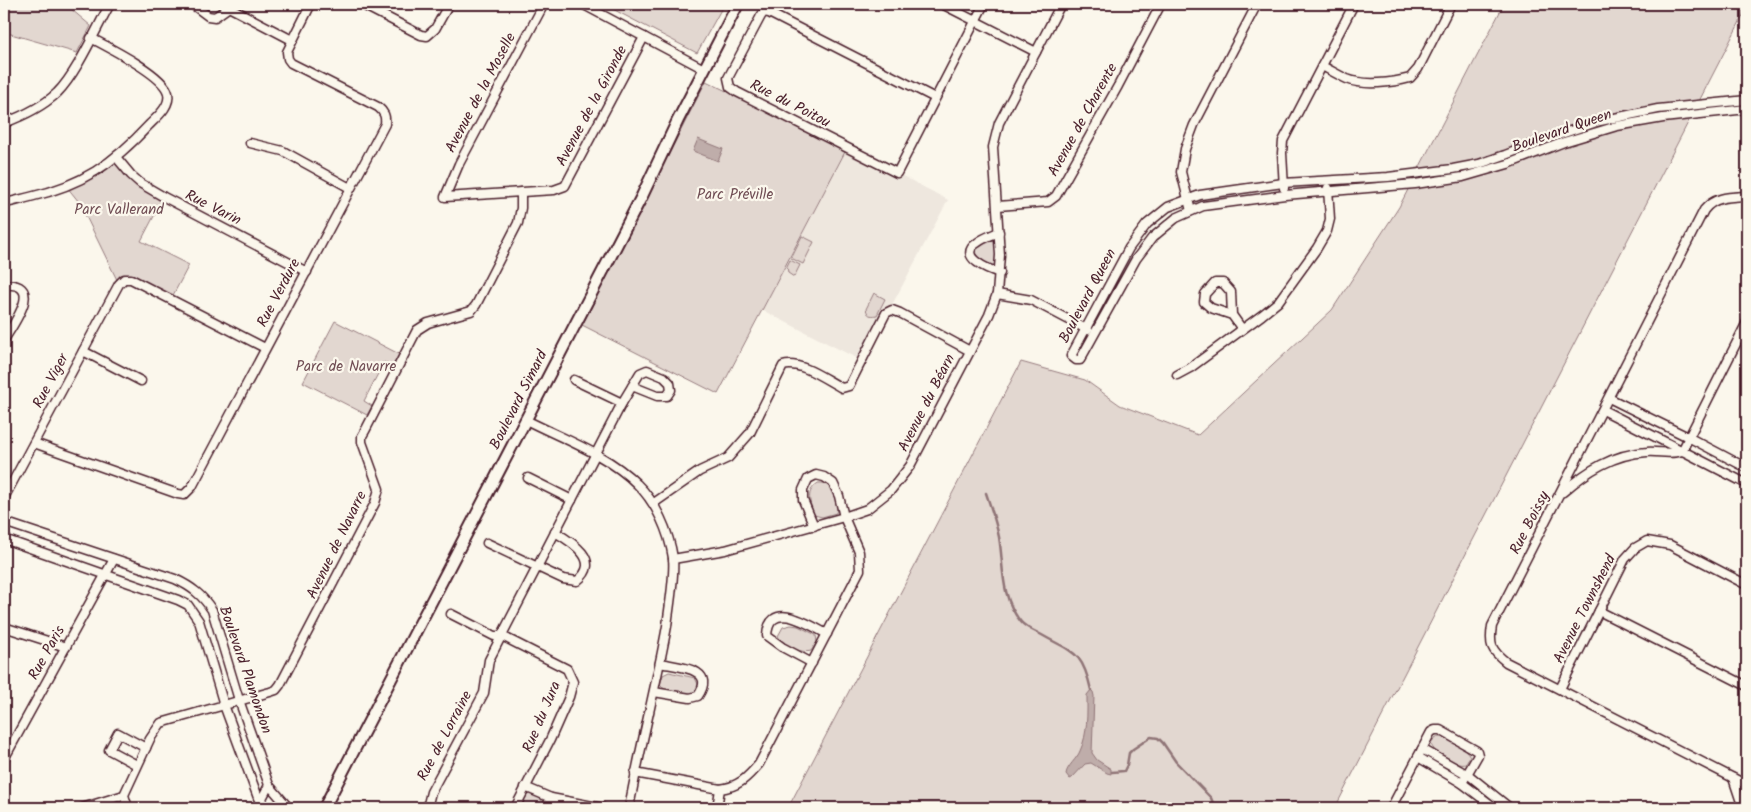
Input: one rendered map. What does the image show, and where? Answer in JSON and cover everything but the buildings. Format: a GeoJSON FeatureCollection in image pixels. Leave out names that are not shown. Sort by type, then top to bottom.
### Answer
{"type":"FeatureCollection","features":[{"type":"Feature","properties":{"kind":"main road","name":"Boulevard Simard"},"geometry":{"type":"LineString","coordinates":[[324,808],[642,196],[704,68],[738,4]]}},
{"type":"Feature","properties":{"kind":"street"},"geometry":{"type":"LineString","coordinates":[[4,123],[27,114],[57,92],[67,81],[110,4]]}},
{"type":"Feature","properties":{"kind":"street"},"geometry":{"type":"LineString","coordinates":[[192,4],[208,16],[215,17],[226,5],[292,40]]}},
{"type":"Feature","properties":{"kind":"street","name":"Rue Verdure"},"geometry":{"type":"LineString","coordinates":[[34,443],[184,495],[192,487],[385,124],[386,117],[383,111],[292,63],[288,58],[287,52],[292,40],[311,4]]}},
{"type":"Feature","properties":{"kind":"street"},"geometry":{"type":"LineString","coordinates":[[361,4],[421,35],[427,36],[435,29],[449,4]]}},
{"type":"Feature","properties":{"kind":"street","name":"Avenue de la Moselle"},"geometry":{"type":"LineString","coordinates":[[445,197],[459,164],[544,4]]}},
{"type":"Feature","properties":{"kind":"street"},"geometry":{"type":"LineString","coordinates":[[582,4],[704,68]]}},
{"type":"Feature","properties":{"kind":"street"},"geometry":{"type":"LineString","coordinates":[[942,4],[1036,52]]}},
{"type":"Feature","properties":{"kind":"street"},"geometry":{"type":"LineString","coordinates":[[935,98],[984,4]]}},
{"type":"Feature","properties":{"kind":"street","name":"Avenue du Béarn"},"geometry":{"type":"LineString","coordinates":[[673,559],[725,550],[814,526],[867,509],[892,490],[910,466],[989,315],[997,294],[1000,273],[994,139],[999,123],[1061,4]]}},
{"type":"Feature","properties":{"kind":"street","name":"Avenue de Charente"},"geometry":{"type":"LineString","coordinates":[[998,206],[1048,202],[1056,196],[1118,86],[1160,4]]}},
{"type":"Feature","properties":{"kind":"street"},"geometry":{"type":"LineString","coordinates":[[1191,211],[1181,172],[1185,149],[1194,125],[1257,4]]}},
{"type":"Feature","properties":{"kind":"street"},"geometry":{"type":"LineString","coordinates":[[1285,195],[1283,141],[1354,4]]}},
{"type":"Feature","properties":{"kind":"street"},"geometry":{"type":"LineString","coordinates":[[1322,66],[1355,81],[1379,82],[1410,78],[1418,68],[1451,4]]}},
{"type":"Feature","properties":{"kind":"street","name":"Rue du Poitou"},"geometry":{"type":"LineString","coordinates":[[764,12],[935,98],[897,173],[737,92],[728,83],[730,74],[764,12]]}},
{"type":"Feature","properties":{"kind":"street","name":"Avenue de la Gironde"},"geometry":{"type":"LineString","coordinates":[[445,197],[554,190],[565,186],[644,37]]}},
{"type":"Feature","properties":{"kind":"street"},"geometry":{"type":"LineString","coordinates":[[4,203],[67,187],[91,175],[140,136],[166,105],[168,91],[144,68],[91,38]]}},
{"type":"Feature","properties":{"kind":"street","name":"Boulevard Queen"},"geometry":{"type":"LineString","coordinates":[[1747,100],[1642,112],[1600,121],[1479,164],[1444,171],[1284,183],[1200,195],[1168,208],[1147,224],[1129,248],[1071,356],[1076,360],[1080,360],[1136,259],[1152,238],[1176,218],[1203,206],[1285,195],[1415,184],[1457,178],[1483,172],[1564,142],[1617,126],[1663,118],[1747,109]]}},
{"type":"Feature","properties":{"kind":"street"},"geometry":{"type":"LineString","coordinates":[[1718,102],[1719,112]]}},
{"type":"Feature","properties":{"kind":"street"},"geometry":{"type":"LineString","coordinates":[[250,142],[284,152],[350,188]]}},
{"type":"Feature","properties":{"kind":"street","name":"Rue Varin"},"geometry":{"type":"LineString","coordinates":[[116,157],[140,183],[164,198],[307,272]]}},
{"type":"Feature","properties":{"kind":"street"},"geometry":{"type":"LineString","coordinates":[[1414,174],[1415,184]]}},
{"type":"Feature","properties":{"kind":"street"},"geometry":{"type":"LineString","coordinates":[[1177,375],[1190,368],[1278,302],[1324,238],[1327,231],[1330,219],[1327,181]]}},
{"type":"Feature","properties":{"kind":"street","name":"Avenue de Navarre"},"geometry":{"type":"LineString","coordinates":[[124,795],[137,765],[161,723],[276,690],[280,685],[370,512],[378,493],[379,489],[362,442],[362,436],[417,330],[428,324],[472,311],[476,305],[518,223],[521,208],[521,192]]}},
{"type":"Feature","properties":{"kind":"street","name":"Rue Boissy"},"geometry":{"type":"LineString","coordinates":[[1747,196],[1720,198],[1710,202],[1704,210],[1492,626],[1489,641],[1495,653],[1506,662],[1747,785]]}},
{"type":"Feature","properties":{"kind":"street"},"geometry":{"type":"LineString","coordinates":[[999,232],[978,242],[971,254],[977,263],[1000,273]]}},
{"type":"Feature","properties":{"kind":"street","name":"Rue Viger"},"geometry":{"type":"LineString","coordinates":[[4,498],[119,284],[124,279],[131,279],[265,348]]}},
{"type":"Feature","properties":{"kind":"street"},"geometry":{"type":"LineString","coordinates":[[1232,315],[1211,308],[1204,302],[1204,294],[1215,282],[1223,283],[1231,292],[1232,315],[1242,329]]}},
{"type":"Feature","properties":{"kind":"street"},"geometry":{"type":"LineString","coordinates":[[4,286],[14,285],[20,287],[24,291],[25,300],[4,340]]}},
{"type":"Feature","properties":{"kind":"street"},"geometry":{"type":"LineString","coordinates":[[997,294],[1031,300],[1094,333]]}},
{"type":"Feature","properties":{"kind":"street"},"geometry":{"type":"LineString","coordinates":[[654,503],[700,471],[728,458],[750,433],[783,366],[789,364],[801,366],[842,388],[849,386],[886,313],[892,310],[970,350]]}},
{"type":"Feature","properties":{"kind":"street"},"geometry":{"type":"LineString","coordinates":[[1560,495],[1594,468],[1612,459],[1639,453],[1676,453],[1682,451],[1747,322]]}},
{"type":"Feature","properties":{"kind":"street"},"geometry":{"type":"LineString","coordinates":[[83,352],[141,381]]}},
{"type":"Feature","properties":{"kind":"street","name":"Rue de Lorraine"},"geometry":{"type":"LineString","coordinates":[[426,808],[431,792],[484,693],[489,660],[622,403],[632,386],[640,373],[648,370],[664,377],[670,383],[670,390],[667,396],[657,396],[632,386]]}},
{"type":"Feature","properties":{"kind":"street"},"geometry":{"type":"LineString","coordinates":[[574,380],[622,403]]}},
{"type":"Feature","properties":{"kind":"street"},"geometry":{"type":"LineString","coordinates":[[1609,398],[1747,468]]}},
{"type":"Feature","properties":{"kind":"street"},"geometry":{"type":"LineString","coordinates":[[1603,410],[1747,484]]}},
{"type":"Feature","properties":{"kind":"street"},"geometry":{"type":"LineString","coordinates":[[526,420],[595,454],[638,484],[654,503],[673,559],[670,604],[660,663],[629,808]]}},
{"type":"Feature","properties":{"kind":"street"},"geometry":{"type":"LineString","coordinates":[[635,773],[720,789],[731,788],[745,780],[759,764],[860,570],[859,552],[844,517],[833,483],[824,477],[816,475],[808,479],[803,490],[803,500],[814,526]]}},
{"type":"Feature","properties":{"kind":"street"},"geometry":{"type":"LineString","coordinates":[[528,478],[572,500]]}},
{"type":"Feature","properties":{"kind":"street","name":"Boulevard Plamondon"},"geometry":{"type":"LineString","coordinates":[[4,522],[175,579],[193,588],[204,598],[212,610],[239,700],[269,785],[289,808]]}},
{"type":"Feature","properties":{"kind":"street"},"geometry":{"type":"LineString","coordinates":[[487,543],[563,579],[578,581],[585,575],[586,557],[574,543],[555,532]]}},
{"type":"Feature","properties":{"kind":"street","name":"Boulevard Plamondon"},"geometry":{"type":"LineString","coordinates":[[4,539],[188,605],[199,621],[224,705],[261,806]]}},
{"type":"Feature","properties":{"kind":"street","name":"Avenue Townshend"},"geometry":{"type":"LineString","coordinates":[[1560,689],[1625,559],[1635,548],[1647,541],[1670,545],[1747,585]]}},
{"type":"Feature","properties":{"kind":"street","name":"Rue Paris"},"geometry":{"type":"LineString","coordinates":[[4,759],[114,559]]}},
{"type":"Feature","properties":{"kind":"street"},"geometry":{"type":"LineString","coordinates":[[1599,611],[1747,686]]}},
{"type":"Feature","properties":{"kind":"street","name":"Rue du Jura"},"geometry":{"type":"LineString","coordinates":[[451,614],[494,636],[502,636],[567,669],[573,682],[569,697],[550,740],[514,808]]}},
{"type":"Feature","properties":{"kind":"street"},"geometry":{"type":"LineString","coordinates":[[812,663],[782,647],[767,636],[768,629],[776,619],[785,616],[797,618],[827,634]]}},
{"type":"Feature","properties":{"kind":"street"},"geometry":{"type":"LineString","coordinates":[[4,627],[66,647]]}},
{"type":"Feature","properties":{"kind":"street"},"geometry":{"type":"LineString","coordinates":[[654,692],[690,698],[698,696],[703,688],[702,677],[698,672],[660,663]]}},
{"type":"Feature","properties":{"kind":"street"},"geometry":{"type":"LineString","coordinates":[[1391,808],[1431,732],[1435,730],[1440,730],[1477,751],[1478,755],[1462,784]]}},
{"type":"Feature","properties":{"kind":"street"},"geometry":{"type":"LineString","coordinates":[[137,765],[109,750],[118,733],[146,748]]}},
{"type":"Feature","properties":{"kind":"street"},"geometry":{"type":"LineString","coordinates":[[1422,749],[1467,775],[1510,808]]}},
{"type":"Feature","properties":{"kind":"street"},"geometry":{"type":"LineString","coordinates":[[1418,757],[1496,808]]}},
{"type":"Feature","properties":{"kind":"street"},"geometry":{"type":"LineString","coordinates":[[1733,778],[1743,808]]}},
{"type":"Feature","properties":{"kind":"street"},"geometry":{"type":"LineString","coordinates":[[261,806],[269,785]]}},
{"type":"Feature","properties":{"kind":"street"},"geometry":{"type":"LineString","coordinates":[[525,787],[551,798],[603,808]]}},
{"type":"Feature","properties":{"kind":"street"},"geometry":{"type":"LineString","coordinates":[[717,808],[720,789]]}},
{"type":"Feature","properties":{"kind":"street"},"geometry":{"type":"LineString","coordinates":[[82,808],[124,795],[128,808]]}},
{"type":"Feature","properties":{"kind":"street"},"geometry":{"type":"LineString","coordinates":[[546,808],[551,798]]}},
{"type":"Feature","properties":{"kind":"shaded area"},"geometry":{"type":"Polygon","coordinates":[[[698,139],[723,149],[718,161],[693,151],[698,139]]]}},
{"type":"Feature","properties":{"kind":"shaded area"},"geometry":{"type":"Polygon","coordinates":[[[846,150],[897,173],[948,200],[862,361],[762,310],[846,150]]]}},
{"type":"Feature","properties":{"kind":"shaded area"},"geometry":{"type":"Polygon","coordinates":[[[1091,690],[1094,696],[1092,753],[1097,760],[1111,769],[1111,774],[1091,763],[1085,764],[1070,779],[1066,774],[1083,744],[1087,695],[1091,690]]]}},
{"type":"Feature","properties":{"kind":"green space"},"geometry":{"type":"Polygon","coordinates":[[[4,4],[65,4],[91,26],[77,53],[4,32],[4,4]]]}},
{"type":"Feature","properties":{"kind":"green space"},"geometry":{"type":"Polygon","coordinates":[[[603,4],[724,4],[697,53],[603,4]]]}},
{"type":"Feature","properties":{"kind":"green space"},"geometry":{"type":"Polygon","coordinates":[[[1504,4],[1747,4],[1747,8],[1335,808],[788,808],[1021,362],[1085,380],[1120,405],[1198,435],[1332,310],[1399,207],[1504,4]]]}},
{"type":"Feature","properties":{"kind":"green space","name":"Parc Préville"},"geometry":{"type":"Polygon","coordinates":[[[706,81],[846,150],[718,394],[582,325],[706,81]]]}},
{"type":"Feature","properties":{"kind":"green space","name":"Parc Vallerand"},"geometry":{"type":"Polygon","coordinates":[[[116,157],[131,175],[164,197],[141,241],[189,265],[171,299],[131,279],[119,284],[79,202],[67,187],[116,157]]]}},
{"type":"Feature","properties":{"kind":"green space"},"geometry":{"type":"Polygon","coordinates":[[[802,236],[814,242],[803,264],[791,258],[802,236]]]}},
{"type":"Feature","properties":{"kind":"green space"},"geometry":{"type":"Polygon","coordinates":[[[991,239],[996,243],[997,263],[992,266],[980,262],[974,254],[978,246],[991,239]]]}},
{"type":"Feature","properties":{"kind":"green space"},"geometry":{"type":"Polygon","coordinates":[[[790,260],[800,265],[794,277],[788,273],[787,266],[790,260]]]}},
{"type":"Feature","properties":{"kind":"green space"},"geometry":{"type":"Polygon","coordinates":[[[874,293],[885,299],[877,315],[871,315],[866,309],[874,293]]]}},
{"type":"Feature","properties":{"kind":"green space","name":"Parc de Navarre"},"geometry":{"type":"Polygon","coordinates":[[[335,321],[399,354],[393,366],[384,362],[364,401],[372,406],[367,415],[303,382],[335,321]]]}},
{"type":"Feature","properties":{"kind":"green space"},"geometry":{"type":"Polygon","coordinates":[[[818,483],[825,483],[831,489],[837,505],[836,513],[822,517],[814,515],[810,494],[811,490],[818,483]]]}},
{"type":"Feature","properties":{"kind":"green space"},"geometry":{"type":"Polygon","coordinates":[[[798,626],[816,635],[817,642],[811,651],[797,650],[783,643],[778,636],[783,627],[798,626]]]}},
{"type":"Feature","properties":{"kind":"green space"},"geometry":{"type":"Polygon","coordinates":[[[669,672],[695,678],[698,684],[696,691],[682,693],[672,692],[663,688],[660,685],[663,675],[669,672]]]}},
{"type":"Feature","properties":{"kind":"green space"},"geometry":{"type":"Polygon","coordinates":[[[1436,737],[1450,740],[1464,749],[1470,756],[1466,764],[1451,761],[1436,751],[1431,744],[1436,737]]]}},
{"type":"Feature","properties":{"kind":"green space"},"geometry":{"type":"Polygon","coordinates":[[[530,793],[541,798],[543,805],[541,808],[520,808],[530,793]]]}},
{"type":"Feature","properties":{"kind":"waterway"},"geometry":{"type":"LineString","coordinates":[[986,493],[999,537],[1006,592],[1014,612],[1025,626],[1068,650],[1080,660],[1088,677],[1091,690]]}},
{"type":"Feature","properties":{"kind":"waterway"},"geometry":{"type":"LineString","coordinates":[[1112,772],[1124,771],[1129,753],[1133,749],[1151,737],[1158,738],[1176,762],[1211,798],[1215,808]]}}]}
